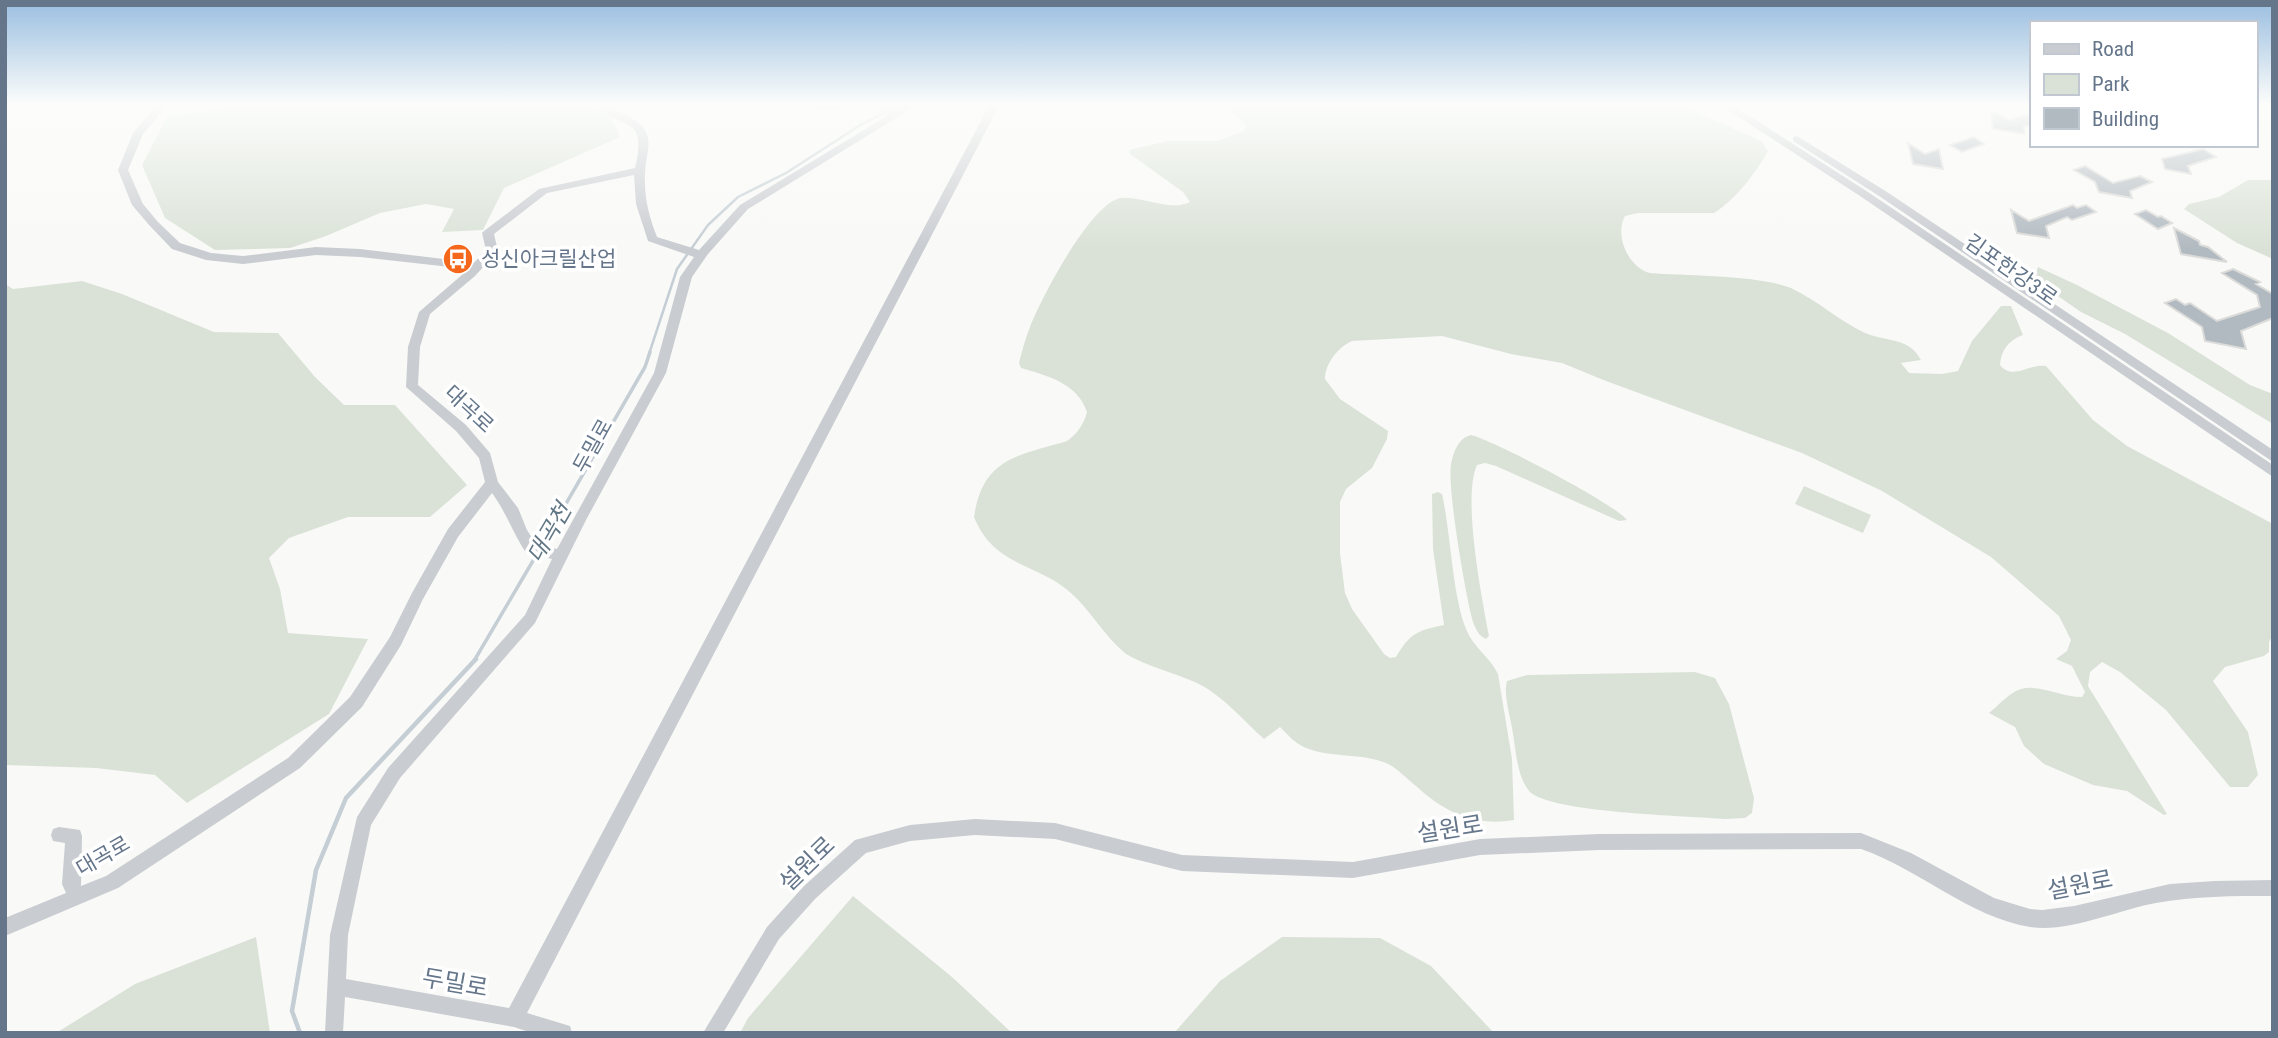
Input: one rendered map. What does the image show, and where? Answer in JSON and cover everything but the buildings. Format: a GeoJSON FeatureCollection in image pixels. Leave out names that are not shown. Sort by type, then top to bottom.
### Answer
{"type":"FeatureCollection","features":[{"type":"Feature","properties":{"kind":"street"},"geometry":{"type":"LineString","coordinates":[[130,152],[123,170],[138,205],[176,246],[209,257],[243,260],[316,251],[360,253],[452,264],[471,273],[492,251],[488,233],[543,191],[640,170]]}},
{"type":"Feature","properties":{"kind":"street"},"geometry":{"type":"LineString","coordinates":[[644,152],[645,159],[640,170],[644,218],[652,239],[693,252]]}},
{"type":"Feature","properties":{"kind":"street","name":"두밀로"},"geometry":{"type":"LineString","coordinates":[[334,1033],[340,935],[363,823],[394,773],[530,619],[547,552],[660,373],[693,252],[744,207],[825,152]]}},
{"type":"Feature","properties":{"kind":"street"},"geometry":{"type":"LineString","coordinates":[[514,1018],[970,152]]}},
{"type":"Feature","properties":{"kind":"street","name":"김포한강3로"},"geometry":{"type":"LineString","coordinates":[[1799,152],[2273,472]]}},
{"type":"Feature","properties":{"kind":"street","name":"김포한강3로"},"geometry":{"type":"LineString","coordinates":[[1818,152],[2273,457]]}},
{"type":"Feature","properties":{"kind":"street","name":"대곡로"},"geometry":{"type":"LineString","coordinates":[[5,927],[112,882],[294,763],[356,702],[396,640],[416,597],[453,533],[492,483],[485,456],[461,428],[412,387],[414,347],[425,312],[471,273]]}},
{"type":"Feature","properties":{"kind":"street"},"geometry":{"type":"LineString","coordinates":[[492,483],[513,512],[520,532],[547,552]]}},
{"type":"Feature","properties":{"kind":"street","name":"설원로"},"geometry":{"type":"LineString","coordinates":[[712,1033],[773,933],[810,892],[862,846],[911,833],[975,827],[1055,831],[1182,863],[1353,870],[1480,847],[1599,842],[1861,841],[1902,855],[1998,908],[2034,918],[2166,893],[2273,888]]}},
{"type":"Feature","properties":{"kind":"street"},"geometry":{"type":"LineString","coordinates":[[59,835],[74,836],[71,884],[78,896]]}},
{"type":"Feature","properties":{"kind":"street","name":"두밀로"},"geometry":{"type":"LineString","coordinates":[[336,986],[514,1018],[563,1033]]}},
{"type":"Feature","properties":{"kind":"green space"},"geometry":{"type":"Polygon","coordinates":[[[149,152],[585,152],[504,188],[483,230],[442,232],[454,209],[426,204],[380,213],[290,248],[215,250],[165,218],[142,165],[149,152]]]}},
{"type":"Feature","properties":{"kind":"green space"},"geometry":{"type":"Polygon","coordinates":[[[1767,152],[1737,193],[1714,213],[1638,213],[1625,216],[1621,233],[1630,258],[1642,270],[1650,273],[1742,278],[1791,288],[1865,333],[1910,347],[1921,360],[1901,363],[1909,373],[1942,374],[1958,371],[1972,341],[2001,306],[2011,306],[2023,335],[2004,350],[2000,365],[2005,370],[2016,372],[2046,366],[2093,420],[2127,446],[2273,524],[2273,635],[2269,642],[2269,652],[2264,656],[2225,667],[2213,681],[2248,732],[2258,775],[2248,787],[2230,787],[2166,710],[2120,672],[2102,662],[2090,672],[2088,686],[2167,814],[2164,815],[2127,791],[2093,785],[2044,764],[2024,746],[2015,727],[1989,713],[2008,696],[2021,689],[2036,688],[2082,697],[2085,692],[2072,666],[2056,659],[2067,651],[2071,640],[2059,616],[1991,557],[1882,491],[1802,453],[1562,363],[1511,354],[1442,336],[1352,341],[1337,352],[1327,368],[1325,379],[1340,399],[1388,431],[1387,439],[1372,468],[1346,489],[1340,502],[1340,553],[1345,593],[1352,609],[1384,654],[1390,658],[1396,657],[1411,637],[1444,625],[1433,549],[1432,494],[1442,494],[1461,615],[1469,635],[1498,674],[1512,759],[1514,820],[1486,821],[1461,815],[1438,803],[1386,763],[1310,749],[1297,743],[1280,727],[1264,739],[1224,701],[1206,688],[1126,654],[1071,593],[993,546],[974,517],[985,482],[994,471],[1018,456],[1067,441],[1080,428],[1086,416],[1082,402],[1069,387],[1021,368],[1019,363],[1025,340],[1044,296],[1082,233],[1109,203],[1121,198],[1165,205],[1190,202],[1183,192],[1130,154],[1767,152]]]}},
{"type":"Feature","properties":{"kind":"green space"},"geometry":{"type":"Polygon","coordinates":[[[2248,180],[2273,180],[2273,259],[2237,243],[2184,209],[2189,204],[2219,197],[2248,180]]]}},
{"type":"Feature","properties":{"kind":"green space"},"geometry":{"type":"Polygon","coordinates":[[[2038,267],[2168,333],[2250,385],[2273,394],[2273,424],[2125,334],[2081,312],[2039,283],[2035,276],[2038,267]]]}},
{"type":"Feature","properties":{"kind":"green space"},"geometry":{"type":"Polygon","coordinates":[[[82,281],[122,294],[214,332],[278,333],[315,377],[344,405],[395,405],[467,485],[430,517],[348,517],[289,538],[269,558],[280,589],[288,633],[368,639],[329,714],[187,803],[155,775],[96,768],[5,765],[5,284],[13,289],[82,281]]]}},
{"type":"Feature","properties":{"kind":"green space"},"geometry":{"type":"Polygon","coordinates":[[[1471,435],[1553,473],[1627,520],[1619,521],[1496,466],[1485,463],[1477,465],[1473,480],[1472,524],[1489,636],[1486,639],[1477,630],[1470,610],[1452,496],[1453,456],[1459,443],[1471,435]]]}},
{"type":"Feature","properties":{"kind":"green space"},"geometry":{"type":"Polygon","coordinates":[[[1804,486],[1871,515],[1863,533],[1795,504],[1804,486]]]}},
{"type":"Feature","properties":{"kind":"green space"},"geometry":{"type":"Polygon","coordinates":[[[1695,672],[1715,678],[1729,704],[1754,798],[1752,813],[1745,818],[1725,819],[1590,809],[1542,798],[1529,791],[1518,764],[1507,700],[1507,681],[1527,675],[1695,672]]]}},
{"type":"Feature","properties":{"kind":"green space"},"geometry":{"type":"Polygon","coordinates":[[[853,896],[952,977],[1012,1033],[740,1033],[748,1018],[853,896]]]}},
{"type":"Feature","properties":{"kind":"green space"},"geometry":{"type":"Polygon","coordinates":[[[256,937],[270,1033],[56,1033],[135,984],[256,937]]]}},
{"type":"Feature","properties":{"kind":"green space"},"geometry":{"type":"Polygon","coordinates":[[[1282,937],[1380,938],[1431,966],[1494,1033],[1174,1033],[1220,981],[1282,937]]]}},
{"type":"Feature","properties":{"kind":"waterway","name":"대곡천"},"geometry":{"type":"LineString","coordinates":[[649,354],[677,269],[708,225],[738,197],[786,173],[818,152]]}},
{"type":"Feature","properties":{"kind":"waterway","name":"대곡천"},"geometry":{"type":"LineString","coordinates":[[541,547],[645,367],[650,352]]}},
{"type":"Feature","properties":{"kind":"waterway","name":"대곡천"},"geometry":{"type":"LineString","coordinates":[[474,661],[537,554]]}},
{"type":"Feature","properties":{"kind":"waterway","name":"대곡천"},"geometry":{"type":"LineString","coordinates":[[300,1033],[292,1011],[316,870],[346,798],[476,659]]}},
{"type":"Feature","properties":{"kind":"place","name":"성신아크릴산업"},"geometry":{"type":"Point","coordinates":[458,259]}}]}
